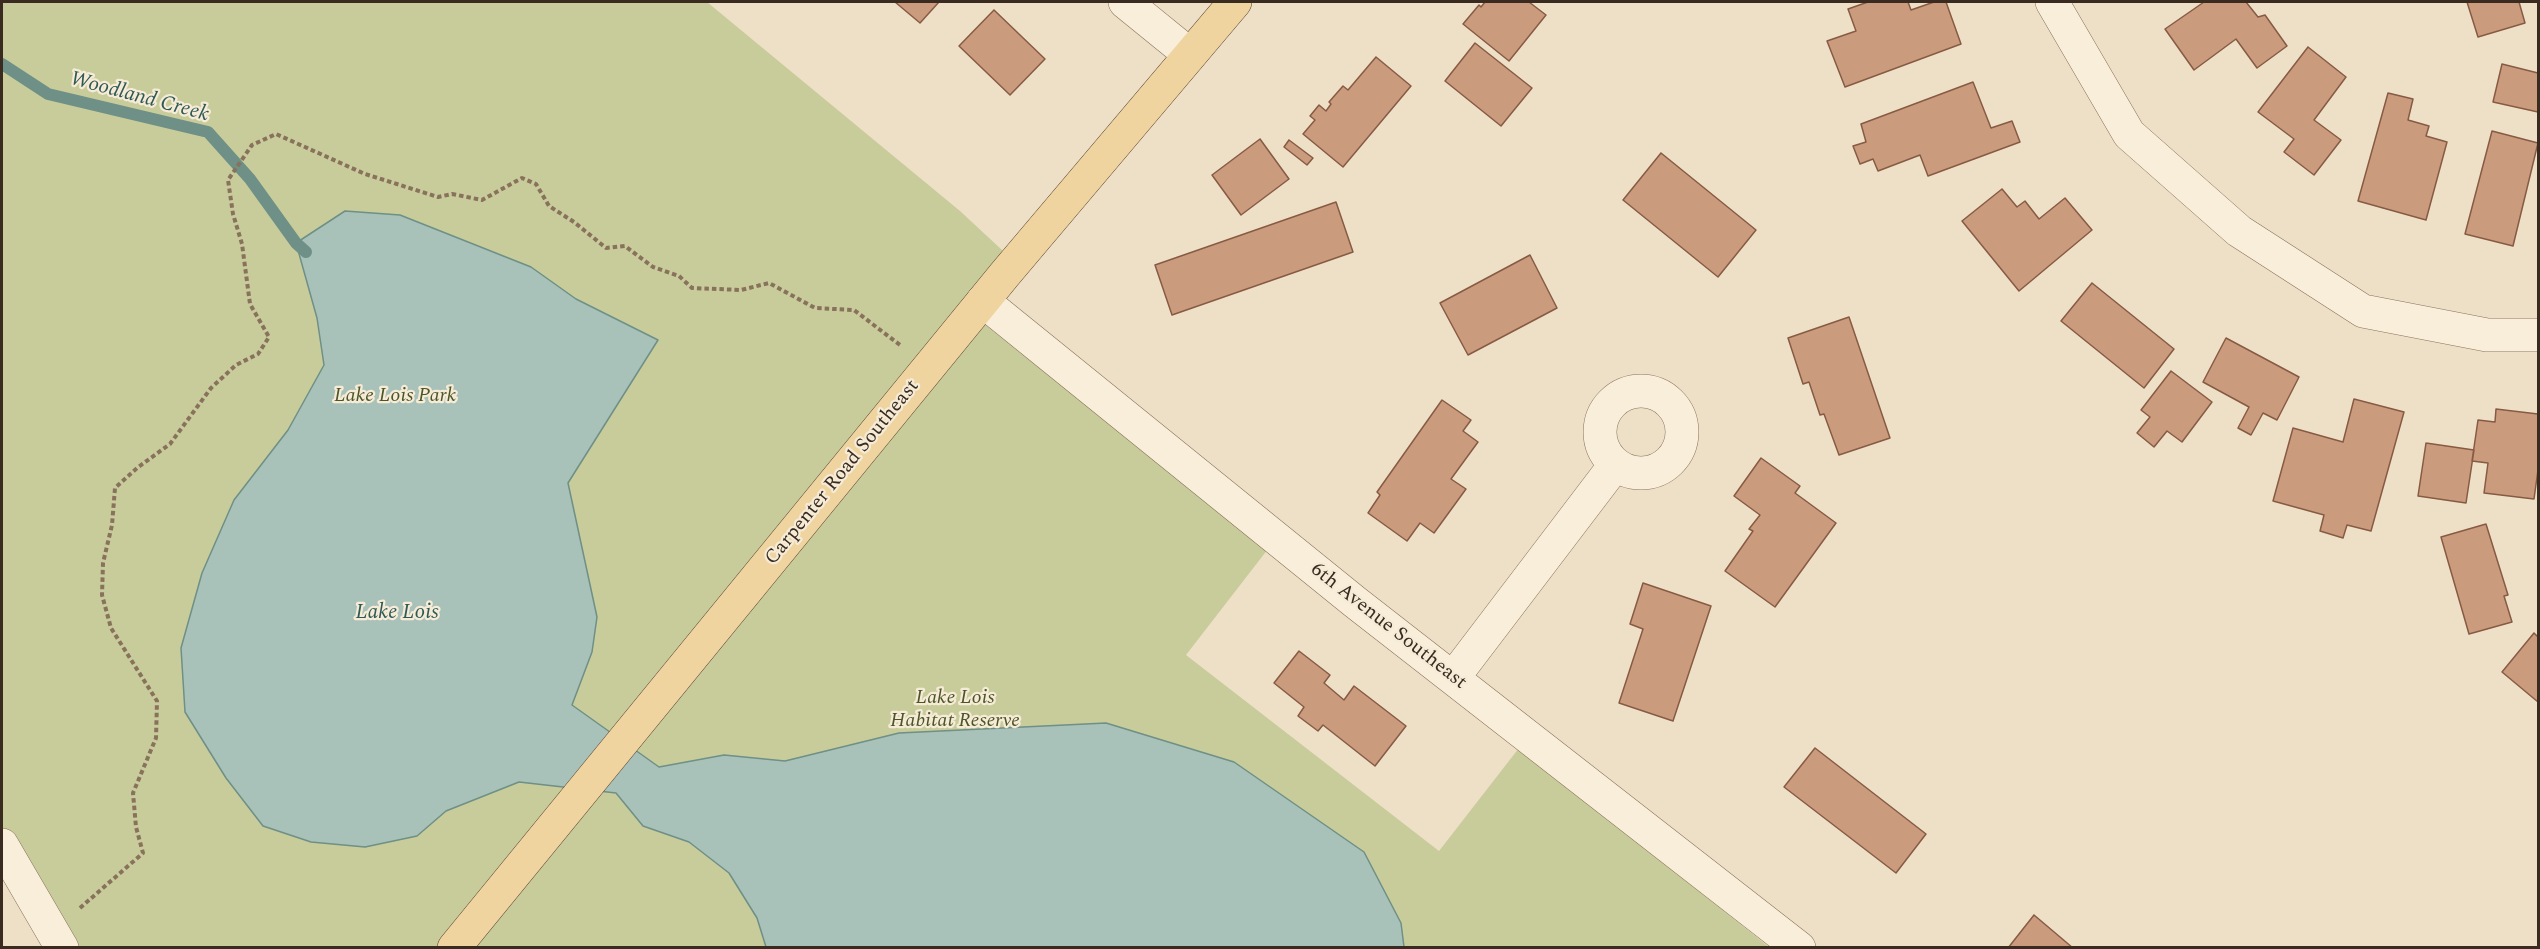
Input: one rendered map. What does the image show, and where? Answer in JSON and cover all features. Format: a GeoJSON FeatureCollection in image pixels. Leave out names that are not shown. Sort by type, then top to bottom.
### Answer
{"type":"FeatureCollection","features":[{"type":"Feature","properties":{"kind":"main road","name":"Carpenter Road Southeast"},"geometry":{"type":"LineString","coordinates":[[454,948],[983,302],[1235,2]]}},
{"type":"Feature","properties":{"kind":"street"},"geometry":{"type":"LineString","coordinates":[[1125,2],[1190,54]]}},
{"type":"Feature","properties":{"kind":"street"},"geometry":{"type":"LineString","coordinates":[[2052,2],[2129,134],[2239,231],[2363,311],[2487,335],[2538,336]]}},
{"type":"Feature","properties":{"kind":"street","name":"6th Avenue Southeast"},"geometry":{"type":"LineString","coordinates":[[983,302],[1355,602],[1798,948]]}},
{"type":"Feature","properties":{"kind":"street"},"geometry":{"type":"LineString","coordinates":[[1453,678],[1615,465]]}},
{"type":"Feature","properties":{"kind":"street"},"geometry":{"type":"LineString","coordinates":[[2,845],[58,940]]}},
{"type":"Feature","properties":{"kind":"path"},"geometry":{"type":"LineString","coordinates":[[58,940],[143,853],[136,827],[133,793],[156,738],[157,701],[111,628],[102,595],[103,563],[112,525],[114,488],[170,444],[211,388],[236,365],[258,354],[268,337],[250,304],[242,244],[233,214],[228,180],[252,145],[276,134],[365,174],[438,197],[452,194],[482,200],[522,178],[536,184],[549,206],[574,222],[606,248],[625,246],[653,267],[679,276],[692,288],[741,290],[769,283],[815,308],[854,310],[929,368]]}},
{"type":"Feature","properties":{"kind":"green space","name":"Lake Lois Park"},"geometry":{"type":"Polygon","coordinates":[[[2,2],[707,2],[960,211],[1015,262],[984,324],[1268,549],[1186,655],[1439,851],[1519,748],[1769,947],[62,947],[2,845],[2,2]]]}},
{"type":"Feature","properties":{"kind":"water","name":"Lake Lois"},"geometry":{"type":"Polygon","coordinates":[[[345,211],[400,215],[531,267],[576,299],[658,340],[568,483],[597,617],[592,652],[572,705],[659,767],[724,755],[785,761],[899,733],[1106,723],[1234,762],[1364,852],[1401,923],[1404,947],[766,947],[757,918],[729,873],[689,842],[643,826],[616,793],[519,782],[446,811],[417,836],[365,847],[311,842],[263,826],[226,778],[185,712],[181,648],[202,573],[234,500],[288,430],[324,365],[317,318],[296,243],[345,211]]]}},
{"type":"Feature","properties":{"kind":"building"},"geometry":{"type":"Polygon","coordinates":[[[895,2],[939,2],[920,23],[895,2]]]}},
{"type":"Feature","properties":{"kind":"building"},"geometry":{"type":"Polygon","coordinates":[[[1485,2],[1529,2],[1546,15],[1509,61],[1463,24],[1479,5],[1481,7],[1485,2]]]}},
{"type":"Feature","properties":{"kind":"building"},"geometry":{"type":"Polygon","coordinates":[[[1868,2],[1908,2],[1911,10],[1934,2],[1946,2],[1961,44],[1845,87],[1827,41],[1856,31],[1848,9],[1868,2]]]}},
{"type":"Feature","properties":{"kind":"building"},"geometry":{"type":"Polygon","coordinates":[[[2204,2],[2246,2],[2258,17],[2265,15],[2287,46],[2257,68],[2236,39],[2194,70],[2165,29],[2204,2]]]}},
{"type":"Feature","properties":{"kind":"building"},"geometry":{"type":"Polygon","coordinates":[[[2467,2],[2519,2],[2525,23],[2478,37],[2467,2]]]}},
{"type":"Feature","properties":{"kind":"building"},"geometry":{"type":"Polygon","coordinates":[[[994,10],[1045,59],[1010,95],[959,46],[994,10]]]}},
{"type":"Feature","properties":{"kind":"building"},"geometry":{"type":"Polygon","coordinates":[[[1475,43],[1532,88],[1501,126],[1445,81],[1475,43]]]}},
{"type":"Feature","properties":{"kind":"building"},"geometry":{"type":"Polygon","coordinates":[[[2308,47],[2346,77],[2314,120],[2341,140],[2314,175],[2284,152],[2294,139],[2258,112],[2308,47]]]}},
{"type":"Feature","properties":{"kind":"building"},"geometry":{"type":"Polygon","coordinates":[[[1376,57],[1411,86],[1343,167],[1303,134],[1315,120],[1310,116],[1319,105],[1326,111],[1331,104],[1329,102],[1343,86],[1348,90],[1376,57]]]}},
{"type":"Feature","properties":{"kind":"building"},"geometry":{"type":"Polygon","coordinates":[[[2502,64],[2538,73],[2538,112],[2493,102],[2502,64]]]}},
{"type":"Feature","properties":{"kind":"building"},"geometry":{"type":"Polygon","coordinates":[[[1973,82],[1991,128],[2012,121],[2020,142],[1928,176],[1920,155],[1878,171],[1873,159],[1860,164],[1853,146],[1866,142],[1861,124],[1973,82]]]}},
{"type":"Feature","properties":{"kind":"building"},"geometry":{"type":"Polygon","coordinates":[[[2388,93],[2413,99],[2408,120],[2429,126],[2426,136],[2447,142],[2426,220],[2358,201],[2388,93]]]}},
{"type":"Feature","properties":{"kind":"building"},"geometry":{"type":"Polygon","coordinates":[[[2492,131],[2538,143],[2513,246],[2465,234],[2492,131]]]}},
{"type":"Feature","properties":{"kind":"building"},"geometry":{"type":"Polygon","coordinates":[[[1260,139],[1289,179],[1241,215],[1212,175],[1260,139]]]}},
{"type":"Feature","properties":{"kind":"building"},"geometry":{"type":"Polygon","coordinates":[[[1289,140],[1313,158],[1307,165],[1284,147],[1289,140]]]}},
{"type":"Feature","properties":{"kind":"building"},"geometry":{"type":"Polygon","coordinates":[[[1661,153],[1756,230],[1718,277],[1623,200],[1661,153]]]}},
{"type":"Feature","properties":{"kind":"building"},"geometry":{"type":"Polygon","coordinates":[[[2002,189],[2017,207],[2025,201],[2039,219],[2065,198],[2092,230],[2019,291],[1962,221],[2002,189]]]}},
{"type":"Feature","properties":{"kind":"building"},"geometry":{"type":"Polygon","coordinates":[[[1336,202],[1353,252],[1172,315],[1155,265],[1336,202]]]}},
{"type":"Feature","properties":{"kind":"building"},"geometry":{"type":"Polygon","coordinates":[[[1530,255],[1557,308],[1468,355],[1440,303],[1530,255]]]}},
{"type":"Feature","properties":{"kind":"building"},"geometry":{"type":"Polygon","coordinates":[[[2092,283],[2174,349],[2144,388],[2061,321],[2092,283]]]}},
{"type":"Feature","properties":{"kind":"building"},"geometry":{"type":"Polygon","coordinates":[[[1849,317],[1890,438],[1839,455],[1824,414],[1820,415],[1809,382],[1803,384],[1788,338],[1849,317]]]}},
{"type":"Feature","properties":{"kind":"building"},"geometry":{"type":"Polygon","coordinates":[[[2226,338],[2299,377],[2277,420],[2263,413],[2251,435],[2238,428],[2249,407],[2203,382],[2226,338]]]}},
{"type":"Feature","properties":{"kind":"building"},"geometry":{"type":"Polygon","coordinates":[[[2171,371],[2212,402],[2182,442],[2167,431],[2154,447],[2137,433],[2150,417],[2141,410],[2171,371]]]}},
{"type":"Feature","properties":{"kind":"building"},"geometry":{"type":"Polygon","coordinates":[[[2354,399],[2404,412],[2371,531],[2347,525],[2343,538],[2320,531],[2324,515],[2273,501],[2293,428],[2343,442],[2354,399]]]}},
{"type":"Feature","properties":{"kind":"building"},"geometry":{"type":"Polygon","coordinates":[[[1442,400],[1471,420],[1463,431],[1478,442],[1451,479],[1466,489],[1434,533],[1420,523],[1407,541],[1368,513],[1380,495],[1377,492],[1442,400]]]}},
{"type":"Feature","properties":{"kind":"building"},"geometry":{"type":"Polygon","coordinates":[[[2496,409],[2538,414],[2538,470],[2534,499],[2484,493],[2488,463],[2472,461],[2478,420],[2495,422],[2496,409]]]}},
{"type":"Feature","properties":{"kind":"building"},"geometry":{"type":"Polygon","coordinates":[[[2426,443],[2474,450],[2466,503],[2418,496],[2426,443]]]}},
{"type":"Feature","properties":{"kind":"building"},"geometry":{"type":"Polygon","coordinates":[[[1761,458],[1800,486],[1795,493],[1836,523],[1775,607],[1725,571],[1753,531],[1749,529],[1760,515],[1734,496],[1761,458]]]}},
{"type":"Feature","properties":{"kind":"building"},"geometry":{"type":"Polygon","coordinates":[[[2486,524],[2508,595],[2504,596],[2512,622],[2469,634],[2441,537],[2486,524]]]}},
{"type":"Feature","properties":{"kind":"building"},"geometry":{"type":"Polygon","coordinates":[[[1643,583],[1711,606],[1673,721],[1619,703],[1643,629],[1630,624],[1643,583]]]}},
{"type":"Feature","properties":{"kind":"building"},"geometry":{"type":"Polygon","coordinates":[[[2534,633],[2538,637],[2538,702],[2502,672],[2534,633]]]}},
{"type":"Feature","properties":{"kind":"building"},"geometry":{"type":"Polygon","coordinates":[[[1299,651],[1330,675],[1324,683],[1344,700],[1354,686],[1406,726],[1375,766],[1323,725],[1318,731],[1298,716],[1304,707],[1274,683],[1299,651]]]}},
{"type":"Feature","properties":{"kind":"building"},"geometry":{"type":"Polygon","coordinates":[[[1815,748],[1926,834],[1896,873],[1784,787],[1815,748]]]}},
{"type":"Feature","properties":{"kind":"building"},"geometry":{"type":"Polygon","coordinates":[[[2034,915],[2073,948],[2008,948],[2034,915]]]}},
{"type":"Feature","properties":{"kind":"waterway","name":"Woodland Creek"},"geometry":{"type":"LineString","coordinates":[[2,64],[48,94],[208,132],[250,179],[296,243],[306,252]]}},
{"type":"Feature","properties":{"kind":"park label","name":"Lake Lois Habitat Reserve"},"geometry":{"type":"Point","coordinates":[955,710]}}]}
